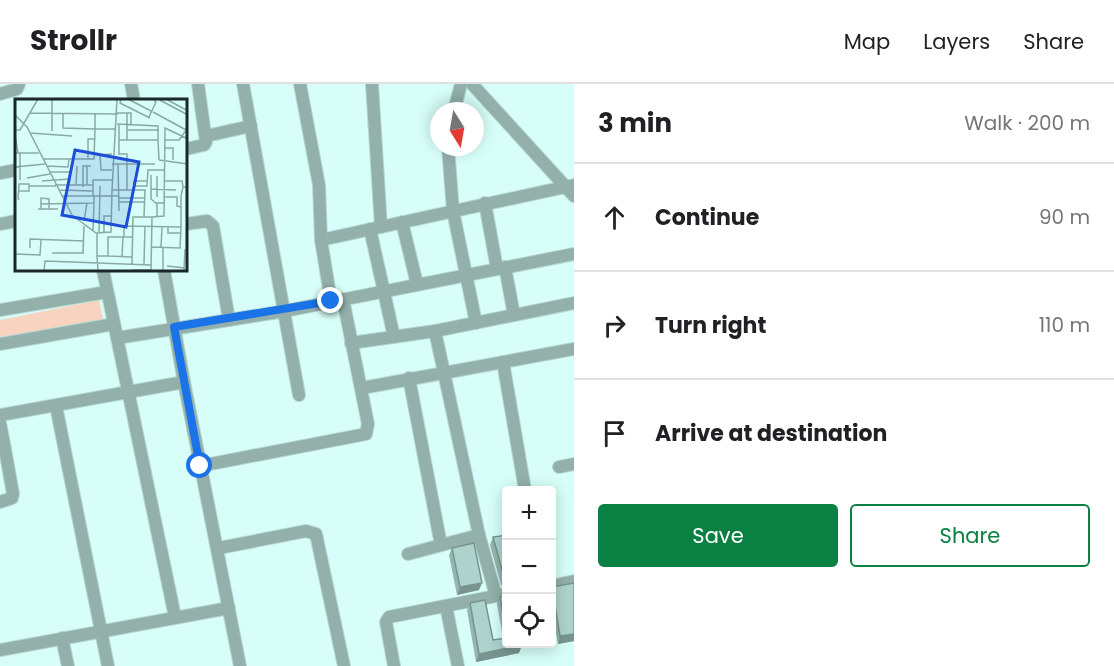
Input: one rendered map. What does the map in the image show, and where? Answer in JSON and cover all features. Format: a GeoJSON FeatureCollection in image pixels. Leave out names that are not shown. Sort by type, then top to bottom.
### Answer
{"type":"FeatureCollection","features":[{"type":"Feature","properties":{"kind":"street"},"geometry":{"type":"LineString","coordinates":[[0,93],[17,89],[19,84]]}},
{"type":"Feature","properties":{"kind":"street"},"geometry":{"type":"LineString","coordinates":[[131,84],[134,99]]}},
{"type":"Feature","properties":{"kind":"street"},"geometry":{"type":"LineString","coordinates":[[188,149],[204,145],[206,136],[198,84]]}},
{"type":"Feature","properties":{"kind":"street"},"geometry":{"type":"LineString","coordinates":[[243,84],[299,395]]}},
{"type":"Feature","properties":{"kind":"street"},"geometry":{"type":"LineString","coordinates":[[200,466],[361,437],[369,430],[351,343],[321,240],[319,185],[300,84]]}},
{"type":"Feature","properties":{"kind":"street"},"geometry":{"type":"LineString","coordinates":[[372,84],[375,228],[383,291],[394,337]]}},
{"type":"Feature","properties":{"kind":"street"},"geometry":{"type":"LineString","coordinates":[[456,102],[461,84]]}},
{"type":"Feature","properties":{"kind":"street"},"geometry":{"type":"LineString","coordinates":[[472,84],[572,189]]}},
{"type":"Feature","properties":{"kind":"street"},"geometry":{"type":"LineString","coordinates":[[206,136],[251,126]]}},
{"type":"Feature","properties":{"kind":"street"},"geometry":{"type":"LineString","coordinates":[[449,156],[453,211],[476,323]]}},
{"type":"Feature","properties":{"kind":"street"},"geometry":{"type":"LineString","coordinates":[[0,173],[15,170]]}},
{"type":"Feature","properties":{"kind":"street"},"geometry":{"type":"LineString","coordinates":[[321,240],[485,203],[572,189]]}},
{"type":"Feature","properties":{"kind":"street"},"geometry":{"type":"LineString","coordinates":[[485,203],[514,315]]}},
{"type":"Feature","properties":{"kind":"street"},"geometry":{"type":"LineString","coordinates":[[188,224],[207,220],[213,226],[229,320]]}},
{"type":"Feature","properties":{"kind":"street"},"geometry":{"type":"LineString","coordinates":[[0,224],[15,221]]}},
{"type":"Feature","properties":{"kind":"street"},"geometry":{"type":"LineString","coordinates":[[402,222],[417,284]]}},
{"type":"Feature","properties":{"kind":"street"},"geometry":{"type":"LineString","coordinates":[[117,338],[174,327],[285,311],[574,254]]}},
{"type":"Feature","properties":{"kind":"street"},"geometry":{"type":"LineString","coordinates":[[103,272],[176,617]]}},
{"type":"Feature","properties":{"kind":"street"},"geometry":{"type":"LineString","coordinates":[[164,272],[240,666]]}},
{"type":"Feature","properties":{"kind":"street"},"geometry":{"type":"LineString","coordinates":[[0,310],[107,292]]}},
{"type":"Feature","properties":{"kind":"street"},"geometry":{"type":"LineString","coordinates":[[351,343],[435,331],[574,303]]}},
{"type":"Feature","properties":{"kind":"street"},"geometry":{"type":"LineString","coordinates":[[0,344],[114,324]]}},
{"type":"Feature","properties":{"kind":"street"},"geometry":{"type":"LineString","coordinates":[[394,666],[386,622],[389,617],[501,595],[479,535],[446,371],[435,331]]}},
{"type":"Feature","properties":{"kind":"street"},"geometry":{"type":"LineString","coordinates":[[362,388],[574,349]]}},
{"type":"Feature","properties":{"kind":"street"},"geometry":{"type":"LineString","coordinates":[[503,362],[524,486]]}},
{"type":"Feature","properties":{"kind":"street"},"geometry":{"type":"LineString","coordinates":[[409,378],[441,545]]}},
{"type":"Feature","properties":{"kind":"street"},"geometry":{"type":"LineString","coordinates":[[0,415],[184,382]]}},
{"type":"Feature","properties":{"kind":"street"},"geometry":{"type":"LineString","coordinates":[[56,406],[108,666]]}},
{"type":"Feature","properties":{"kind":"street"},"geometry":{"type":"LineString","coordinates":[[0,423],[2,449],[13,494],[12,498],[0,502]]}},
{"type":"Feature","properties":{"kind":"street"},"geometry":{"type":"LineString","coordinates":[[559,467],[574,464]]}},
{"type":"Feature","properties":{"kind":"street"},"geometry":{"type":"LineString","coordinates":[[219,549],[306,531],[316,534],[344,666]]}},
{"type":"Feature","properties":{"kind":"street"},"geometry":{"type":"LineString","coordinates":[[408,554],[479,535]]}},
{"type":"Feature","properties":{"kind":"street"},"geometry":{"type":"LineString","coordinates":[[556,584],[574,581]]}},
{"type":"Feature","properties":{"kind":"street"},"geometry":{"type":"LineString","coordinates":[[446,606],[458,666]]}},
{"type":"Feature","properties":{"kind":"street"},"geometry":{"type":"LineString","coordinates":[[0,650],[229,608]]}},
{"type":"Feature","properties":{"kind":"street"},"geometry":{"type":"LineString","coordinates":[[62,638],[68,666]]}},
{"type":"Feature","properties":{"kind":"shaded area"},"geometry":{"type":"Polygon","coordinates":[[[99,300],[103,319],[0,339],[0,320],[99,300]]]}},
{"type":"Feature","properties":{"kind":"building"},"geometry":{"type":"Polygon","coordinates":[[[502,536],[502,570],[493,537],[502,536]]]}},
{"type":"Feature","properties":{"kind":"building"},"geometry":{"type":"Polygon","coordinates":[[[474,543],[482,583],[460,587],[452,548],[474,543]]]}},
{"type":"Feature","properties":{"kind":"building"},"geometry":{"type":"Polygon","coordinates":[[[574,583],[574,634],[560,636],[556,612],[556,586],[574,583]]]}},
{"type":"Feature","properties":{"kind":"building"},"geometry":{"type":"Polygon","coordinates":[[[485,600],[493,640],[502,639],[502,648],[508,648],[479,654],[470,603],[485,600]]]}},
{"type":"Feature","properties":{"kind":"route"},"geometry":{"type":"LineString","coordinates":[[200,466],[174,327],[285,311],[331,301]]}}]}
